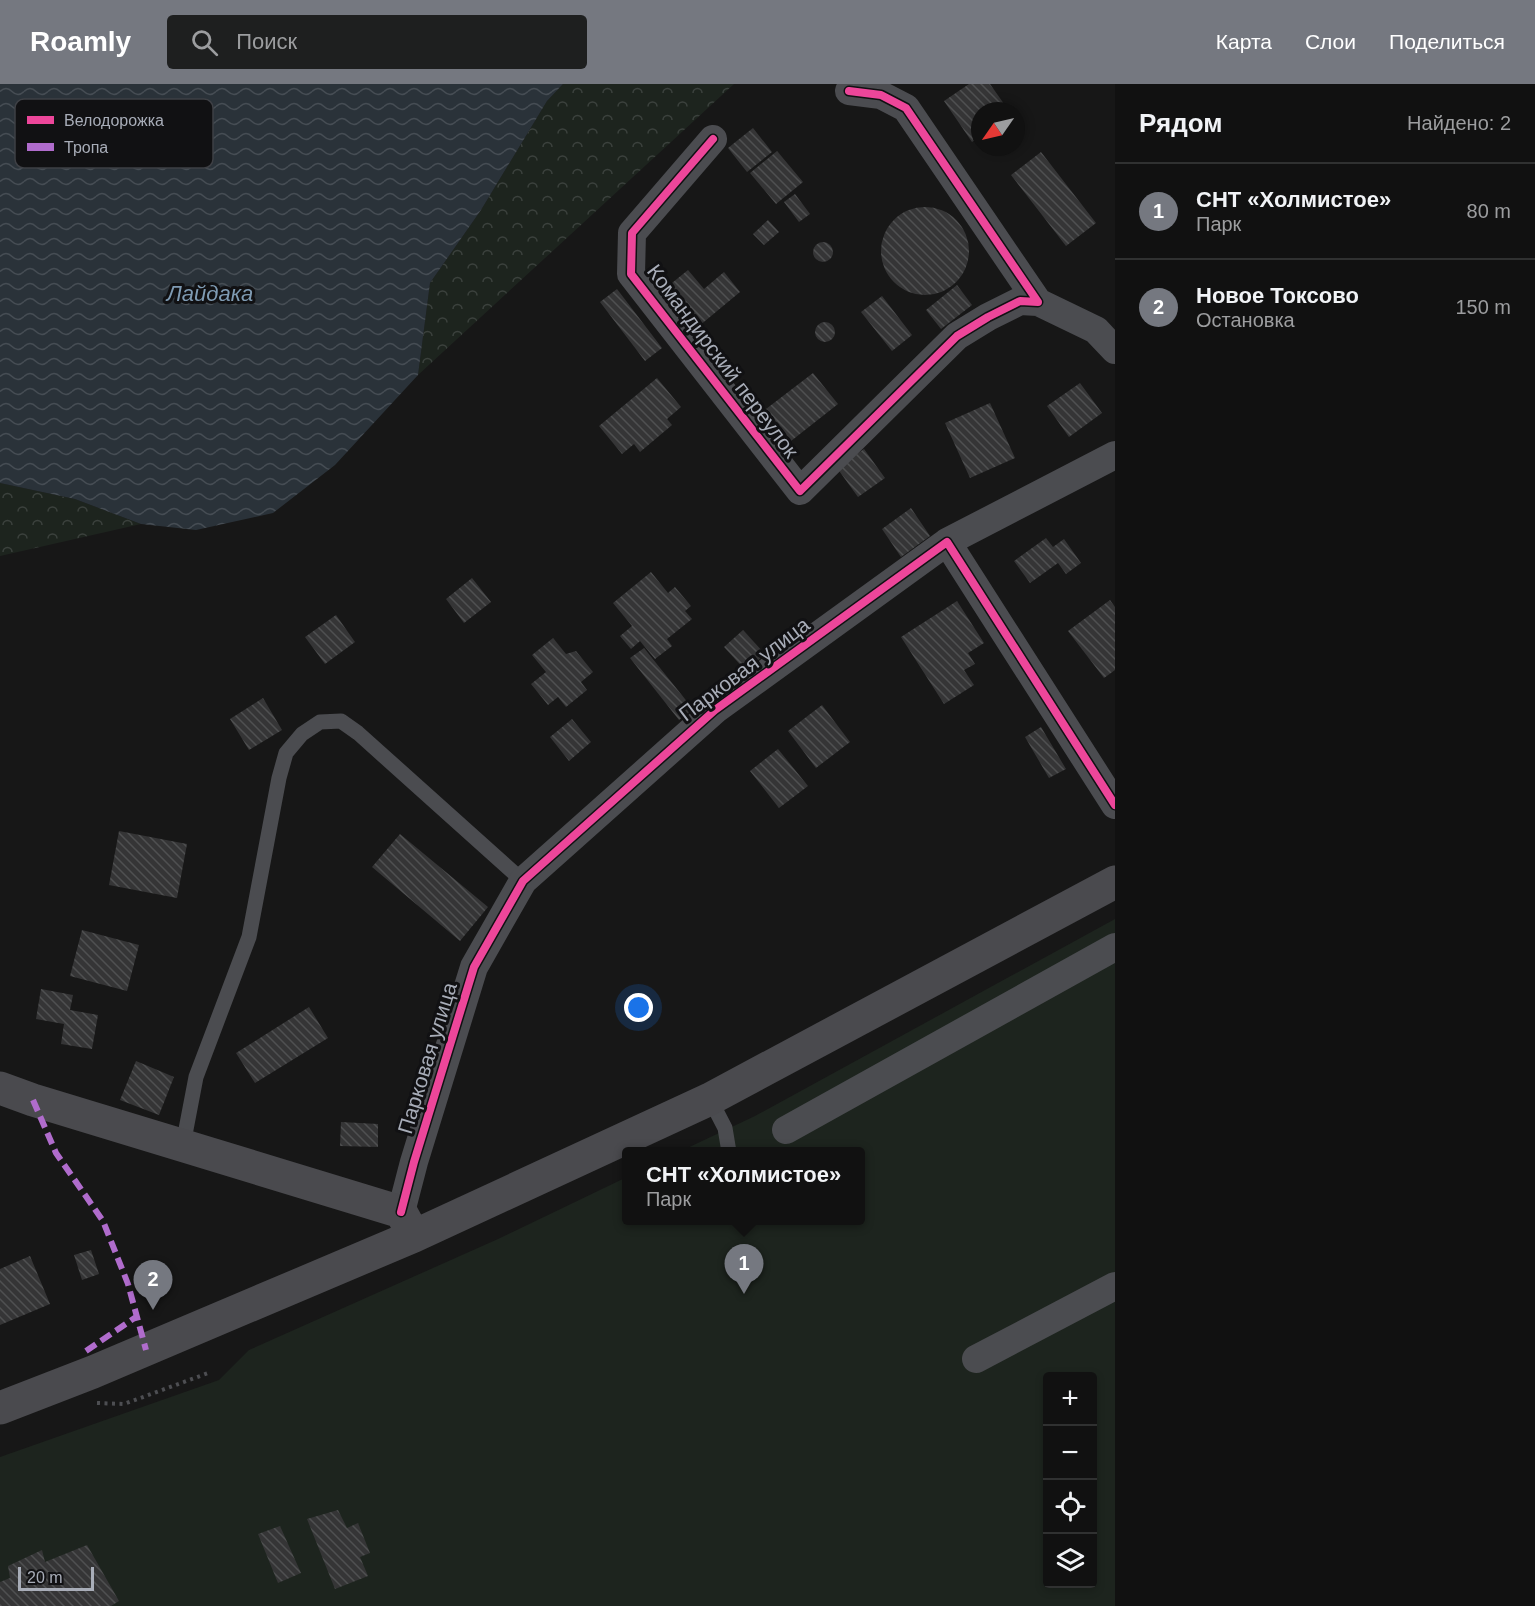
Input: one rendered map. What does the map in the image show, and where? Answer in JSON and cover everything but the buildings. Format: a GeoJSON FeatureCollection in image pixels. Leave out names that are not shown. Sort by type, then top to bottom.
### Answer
{"type":"FeatureCollection","features":[{"type":"Feature","properties":{"kind":"main road"},"geometry":{"type":"LineString","coordinates":[[0,1408],[93,1372],[407,1224],[710,1099],[1115,882]]}},
{"type":"Feature","properties":{"kind":"main road"},"geometry":{"type":"LineString","coordinates":[[0,1088],[183,1146],[407,1224]]}},
{"type":"Feature","properties":{"kind":"street"},"geometry":{"type":"LineString","coordinates":[[849,91],[881,95],[906,108],[1038,302],[1096,330],[1115,350]]}},
{"type":"Feature","properties":{"kind":"street","name":"Командирский переулок"},"geometry":{"type":"LineString","coordinates":[[713,139],[632,233],[631,274],[800,491],[957,336],[1020,301],[1038,302]]}},
{"type":"Feature","properties":{"kind":"street","name":"Парковая улица"},"geometry":{"type":"LineString","coordinates":[[407,1224],[414,1162],[474,967],[523,881],[715,710],[946,542],[1115,455]]}},
{"type":"Feature","properties":{"kind":"street"},"geometry":{"type":"LineString","coordinates":[[946,542],[1115,805]]}},
{"type":"Feature","properties":{"kind":"street"},"geometry":{"type":"LineString","coordinates":[[786,1130],[1115,948]]}},
{"type":"Feature","properties":{"kind":"street"},"geometry":{"type":"LineString","coordinates":[[976,1359],[1115,1286]]}},
{"type":"Feature","properties":{"kind":"lane"},"geometry":{"type":"LineString","coordinates":[[183,1146],[196,1077],[249,937],[281,770],[286,753],[302,734],[320,722],[341,721],[523,881]]}},
{"type":"Feature","properties":{"kind":"lane"},"geometry":{"type":"LineString","coordinates":[[710,1099],[725,1128],[728,1147]]}},
{"type":"Feature","properties":{"kind":"green space"},"geometry":{"type":"Polygon","coordinates":[[[563,84],[734,84],[418,375],[430,283],[481,210],[547,101],[563,84]]]}},
{"type":"Feature","properties":{"kind":"green space"},"geometry":{"type":"Polygon","coordinates":[[[0,483],[75,499],[141,524],[0,556],[0,483]]]}},
{"type":"Feature","properties":{"kind":"green space"},"geometry":{"type":"Polygon","coordinates":[[[1115,919],[1115,1606],[0,1606],[0,1457],[219,1380],[249,1350],[498,1239],[622,1179],[622,1225],[865,1225],[865,1147],[689,1147],[755,1116],[1115,919]]]}},
{"type":"Feature","properties":{"kind":"water","name":"Лайдака"},"geometry":{"type":"Polygon","coordinates":[[[0,84],[563,84],[547,101],[481,210],[430,283],[418,375],[335,465],[273,513],[196,530],[141,524],[75,499],[0,483],[0,84]]]}},
{"type":"Feature","properties":{"kind":"marked path"},"geometry":{"type":"LineString","coordinates":[[33,1100],[56,1153],[103,1221],[128,1284],[146,1350]]}},
{"type":"Feature","properties":{"kind":"marked path"},"geometry":{"type":"LineString","coordinates":[[86,1351],[136,1317]]}},
{"type":"Feature","properties":{"kind":"cycle path"},"geometry":{"type":"LineString","coordinates":[[713,139],[632,233],[631,274],[800,491],[957,336],[1020,301],[1038,302],[906,108],[881,95],[849,91]]}},
{"type":"Feature","properties":{"kind":"cycle path"},"geometry":{"type":"LineString","coordinates":[[401,1212],[414,1162],[474,967],[523,881],[715,710],[947,542],[1115,805]]}},
{"type":"Feature","properties":{"kind":"place","name":"СНТ «Холмистое»"},"geometry":{"type":"Point","coordinates":[744,1294]}},
{"type":"Feature","properties":{"kind":"place","name":"Новое Токсово"},"geometry":{"type":"Point","coordinates":[153,1310]}}]}
